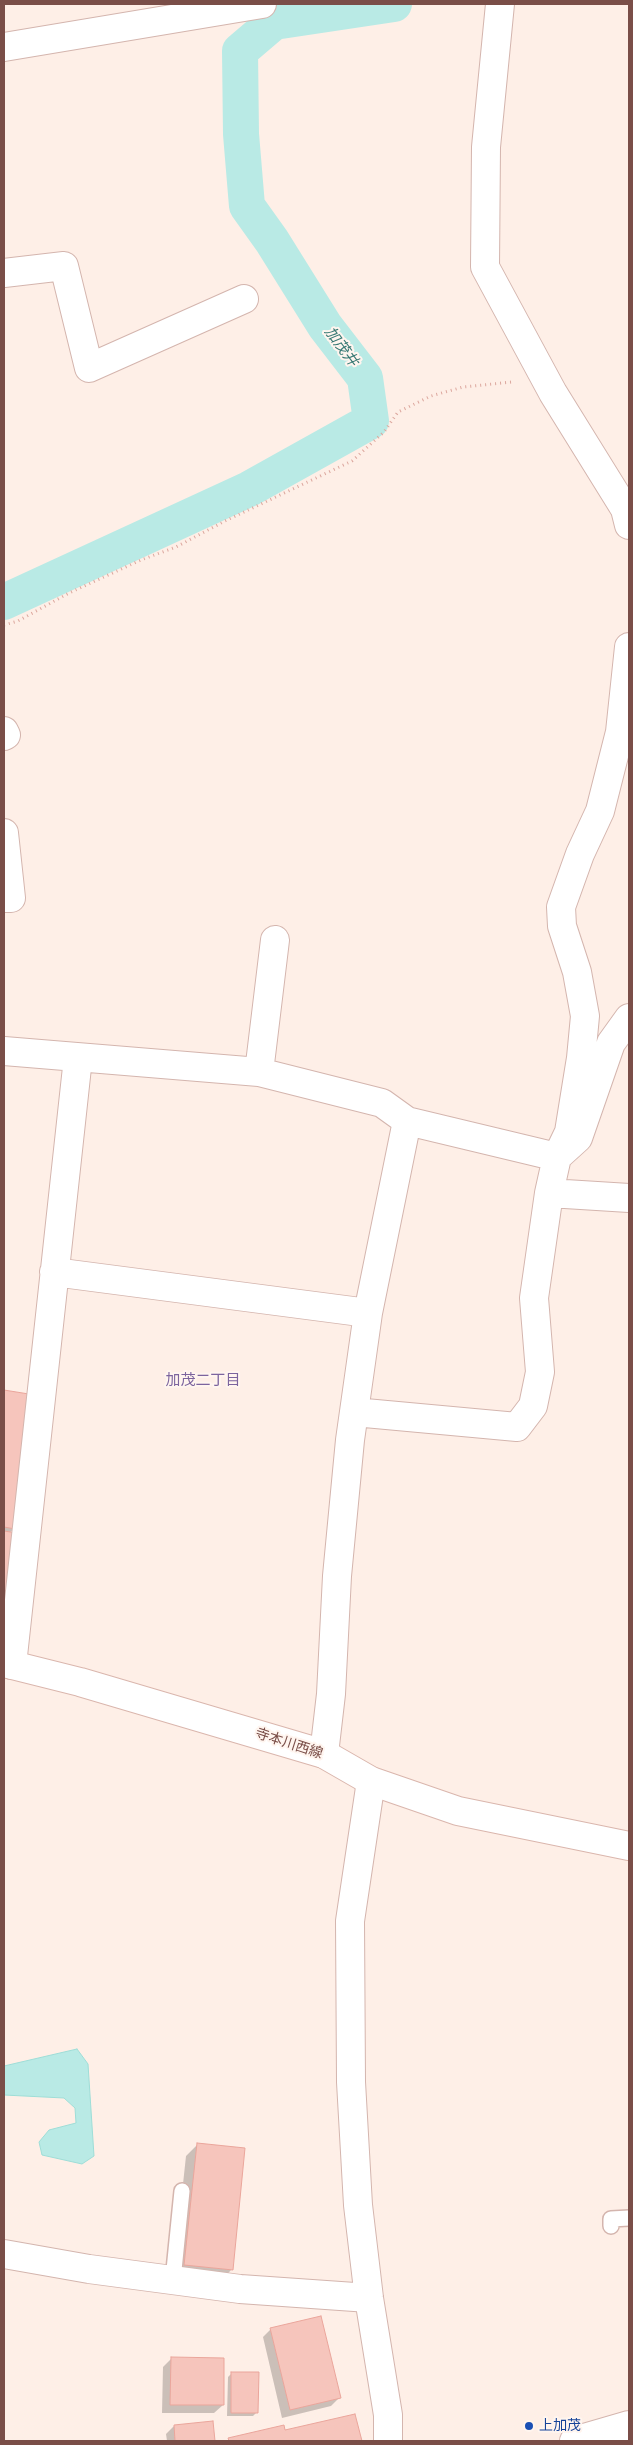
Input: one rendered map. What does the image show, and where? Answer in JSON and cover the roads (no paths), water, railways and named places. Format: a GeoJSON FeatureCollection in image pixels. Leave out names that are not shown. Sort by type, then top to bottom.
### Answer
{"type":"FeatureCollection","features":[{"type":"Feature","properties":{"kind":"street"},"geometry":{"type":"LineString","coordinates":[[4,47],[262,4]]}},
{"type":"Feature","properties":{"kind":"street"},"geometry":{"type":"LineString","coordinates":[[500,4],[486,147],[485,267],[553,393],[628,514]]}},
{"type":"Feature","properties":{"kind":"street"},"geometry":{"type":"LineString","coordinates":[[4,273],[64,266],[90,368],[244,299]]}},
{"type":"Feature","properties":{"kind":"street"},"geometry":{"type":"LineString","coordinates":[[354,1412],[517,1427],[533,1406],[540,1372],[534,1298],[549,1193],[557,1157],[569,1132],[581,1058],[585,1016],[577,972],[562,926],[561,907],[580,854],[600,811],[620,732],[629,647]]}},
{"type":"Feature","properties":{"kind":"street"},"geometry":{"type":"LineString","coordinates":[[4,730],[6,735],[4,736]]}},
{"type":"Feature","properties":{"kind":"street"},"geometry":{"type":"LineString","coordinates":[[4,833],[11,898],[4,898]]}},
{"type":"Feature","properties":{"kind":"street"},"geometry":{"type":"LineString","coordinates":[[259,1072],[274,940]]}},
{"type":"Feature","properties":{"kind":"street"},"geometry":{"type":"LineString","coordinates":[[557,1157],[578,1138],[611,1043],[629,1018]]}},
{"type":"Feature","properties":{"kind":"street"},"geometry":{"type":"LineString","coordinates":[[4,1051],[259,1072],[382,1103],[407,1121],[557,1157]]}},
{"type":"Feature","properties":{"kind":"street"},"geometry":{"type":"LineString","coordinates":[[8,1664],[78,1058]]}},
{"type":"Feature","properties":{"kind":"street"},"geometry":{"type":"LineString","coordinates":[[324,1754],[331,1694],[336,1576],[354,1412],[368,1313],[407,1121]]}},
{"type":"Feature","properties":{"kind":"street"},"geometry":{"type":"LineString","coordinates":[[549,1193],[629,1198]]}},
{"type":"Feature","properties":{"kind":"street"},"geometry":{"type":"LineString","coordinates":[[54,1272],[368,1313]]}},
{"type":"Feature","properties":{"kind":"street","name":"寺本川西線"},"geometry":{"type":"LineString","coordinates":[[8,1664],[80,1682],[324,1754],[370,1781],[458,1811],[629,1846]]}},
{"type":"Feature","properties":{"kind":"street"},"geometry":{"type":"LineString","coordinates":[[370,1781],[350,1921],[351,2082],[358,2205],[369,2298],[388,2415],[388,2441]]}},
{"type":"Feature","properties":{"kind":"street"},"geometry":{"type":"LineString","coordinates":[[4,2254],[89,2269],[240,2289],[369,2298]]}},
{"type":"Feature","properties":{"kind":"street"},"geometry":{"type":"LineString","coordinates":[[574,2441],[629,2425]]}},
{"type":"Feature","properties":{"kind":"lane"},"geometry":{"type":"LineString","coordinates":[[173,2280],[182,2191]]}},
{"type":"Feature","properties":{"kind":"lane"},"geometry":{"type":"LineString","coordinates":[[610,2219],[629,2218]]}},
{"type":"Feature","properties":{"kind":"water"},"geometry":{"type":"Polygon","coordinates":[[[77,2049],[88,2064],[94,2156],[82,2164],[42,2155],[39,2142],[49,2130],[76,2123],[75,2108],[64,2098],[4,2095],[4,2066],[77,2049]]]}},
{"type":"Feature","properties":{"kind":"waterway","name":"加茂井"},"geometry":{"type":"LineString","coordinates":[[4,602],[249,489],[371,421],[365,378],[325,326],[272,241],[247,206],[241,134],[240,51],[274,22],[394,4]]}},
{"type":"Feature","properties":{"kind":"place","name":"上加茂"},"geometry":{"type":"Point","coordinates":[529,2426]}},
{"type":"Feature","properties":{"kind":"district","name":"加茂二丁目"},"geometry":{"type":"Point","coordinates":[203,1381]}}]}
